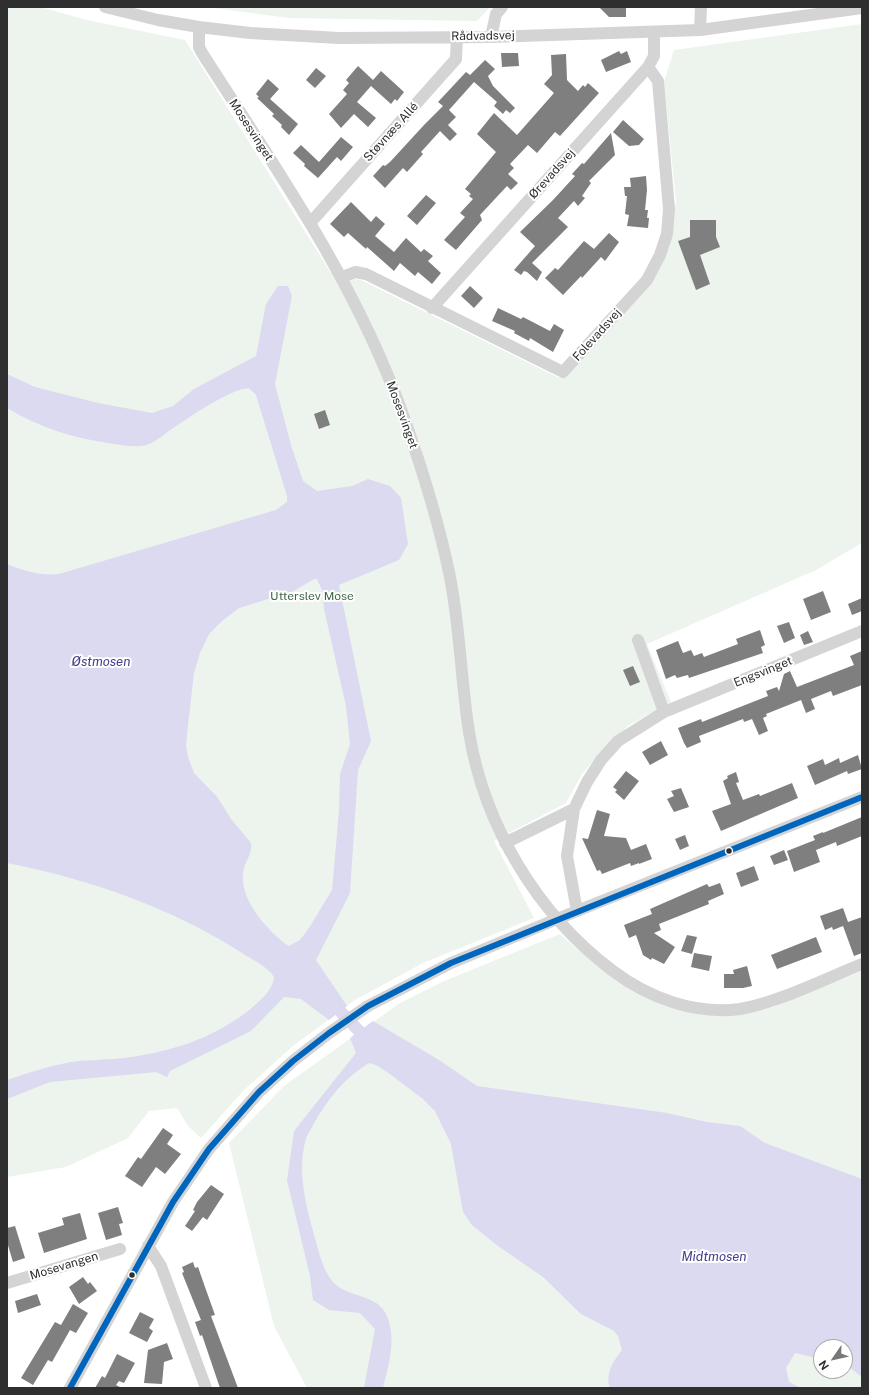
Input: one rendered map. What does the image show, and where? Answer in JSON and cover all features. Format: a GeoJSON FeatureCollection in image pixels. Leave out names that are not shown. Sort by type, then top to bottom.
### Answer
{"type":"FeatureCollection","features":[{"type":"Feature","properties":{"kind":"street","name":"Rådvadsvej"},"geometry":{"type":"LineString","coordinates":[[105,7],[158,20],[199,27],[250,33],[339,38],[457,37],[700,30],[862,8]]}},
{"type":"Feature","properties":{"kind":"street"},"geometry":{"type":"LineString","coordinates":[[491,36],[496,14],[502,7]]}},
{"type":"Feature","properties":{"kind":"street"},"geometry":{"type":"LineString","coordinates":[[700,30],[701,7]]}},
{"type":"Feature","properties":{"kind":"street","name":"Mosesvinget"},"geometry":{"type":"LineString","coordinates":[[199,27],[199,47],[202,53],[311,222],[342,277],[382,361],[403,414],[428,491],[450,578],[469,734],[480,777],[505,843],[531,884],[557,919],[597,959],[651,995],[682,1006],[711,1009],[740,1009],[776,998],[862,964]]}},
{"type":"Feature","properties":{"kind":"street","name":"Ørevadsvej"},"geometry":{"type":"LineString","coordinates":[[432,308],[648,67],[654,56],[654,32]]}},
{"type":"Feature","properties":{"kind":"street","name":"Støvnæs Allé"},"geometry":{"type":"LineString","coordinates":[[311,222],[456,59],[457,37]]}},
{"type":"Feature","properties":{"kind":"street","name":"Folevadsvej"},"geometry":{"type":"LineString","coordinates":[[342,277],[355,272],[366,274],[563,372],[647,280],[660,255],[667,234],[669,209],[658,82],[648,67]]}},
{"type":"Feature","properties":{"kind":"street","name":"Engsvinget"},"geometry":{"type":"LineString","coordinates":[[577,911],[567,856],[574,809],[594,771],[618,741],[636,728],[664,712],[862,631]]}},
{"type":"Feature","properties":{"kind":"street"},"geometry":{"type":"LineString","coordinates":[[638,640],[664,712]]}},
{"type":"Feature","properties":{"kind":"street"},"geometry":{"type":"LineString","coordinates":[[70,1388],[172,1202],[209,1149],[259,1092],[293,1061],[329,1033],[368,1006],[451,963],[862,796]]}},
{"type":"Feature","properties":{"kind":"street"},"geometry":{"type":"LineString","coordinates":[[505,843],[574,809]]}},
{"type":"Feature","properties":{"kind":"street"},"geometry":{"type":"LineString","coordinates":[[148,1246],[161,1266],[206,1388]]}},
{"type":"Feature","properties":{"kind":"street","name":"Mosevangen"},"geometry":{"type":"LineString","coordinates":[[7,1283],[120,1248]]}},
{"type":"Feature","properties":{"kind":"green space","name":"Utterslev Mose"},"geometry":{"type":"Polygon","coordinates":[[[7,7],[40,7],[87,20],[185,40],[331,273],[361,280],[559,378],[654,277],[671,231],[676,202],[664,82],[674,50],[862,24],[862,543],[816,570],[647,644],[671,702],[629,725],[603,749],[582,774],[566,803],[494,841],[534,918],[423,963],[355,1000],[293,1046],[244,1090],[201,1138],[188,1126],[177,1108],[149,1111],[128,1138],[66,1167],[7,1177],[7,7]]]}},
{"type":"Feature","properties":{"kind":"green space"},"geometry":{"type":"Polygon","coordinates":[[[206,7],[490,7],[477,21],[289,18],[206,7]]]}},
{"type":"Feature","properties":{"kind":"green space"},"geometry":{"type":"Polygon","coordinates":[[[560,934],[605,972],[628,987],[652,1000],[677,1009],[703,1015],[732,1015],[767,1009],[862,971],[862,1388],[307,1388],[274,1326],[229,1143],[284,1086],[400,1003],[444,981],[560,934]]]}},
{"type":"Feature","properties":{"kind":"water","name":"Østmosen"},"geometry":{"type":"Polygon","coordinates":[[[278,286],[288,286],[292,296],[275,384],[291,445],[303,481],[317,491],[352,486],[368,479],[390,486],[401,498],[408,544],[399,560],[339,585],[371,741],[358,770],[350,893],[316,960],[347,1006],[329,1020],[301,999],[284,997],[251,1031],[170,1071],[167,1077],[156,1072],[50,1082],[7,1099],[7,1080],[31,1072],[71,1062],[133,1057],[170,1049],[206,1036],[239,1018],[254,1006],[264,997],[272,986],[274,977],[261,965],[218,938],[161,910],[100,887],[7,863],[7,564],[33,572],[59,574],[276,510],[287,502],[287,496],[256,395],[250,389],[243,389],[221,398],[151,443],[141,446],[131,446],[100,442],[72,436],[45,427],[19,415],[7,408],[7,374],[35,387],[98,403],[152,413],[173,406],[194,389],[256,356],[266,304],[278,286]],[[314,579],[294,591],[239,608],[222,621],[209,634],[200,653],[194,673],[186,746],[188,757],[194,773],[218,798],[231,819],[251,843],[251,851],[243,873],[245,893],[250,903],[255,912],[269,929],[289,946],[300,940],[332,890],[339,811],[340,774],[350,744],[346,706],[324,609],[322,590],[317,579],[314,579]]]}},
{"type":"Feature","properties":{"kind":"water","name":"Midtmosen"},"geometry":{"type":"Polygon","coordinates":[[[373,1021],[439,1060],[477,1086],[667,1113],[707,1122],[740,1126],[765,1143],[862,1179],[862,1377],[853,1370],[853,1339],[813,1339],[813,1357],[795,1353],[786,1368],[789,1382],[801,1388],[610,1388],[608,1377],[609,1373],[613,1363],[622,1350],[618,1336],[614,1331],[581,1314],[543,1277],[498,1246],[472,1225],[463,1212],[451,1144],[435,1111],[423,1099],[387,1072],[376,1065],[369,1063],[344,1083],[324,1107],[306,1138],[302,1164],[303,1187],[307,1209],[319,1252],[327,1273],[335,1284],[341,1288],[376,1303],[386,1314],[389,1323],[391,1332],[391,1351],[383,1388],[364,1388],[375,1329],[360,1313],[329,1310],[313,1300],[310,1276],[287,1180],[294,1131],[356,1053],[350,1038],[373,1021]]]}},
{"type":"Feature","properties":{"kind":"building"},"geometry":{"type":"Polygon","coordinates":[[[599,7],[626,7],[626,17],[609,17],[599,7]]]}},
{"type":"Feature","properties":{"kind":"building"},"geometry":{"type":"Polygon","coordinates":[[[619,51],[621,54],[627,51],[631,62],[606,72],[601,60],[619,51]]]}},
{"type":"Feature","properties":{"kind":"building"},"geometry":{"type":"Polygon","coordinates":[[[501,53],[518,53],[519,66],[502,67],[501,53]]]}},
{"type":"Feature","properties":{"kind":"building"},"geometry":{"type":"Polygon","coordinates":[[[566,54],[567,80],[578,91],[583,85],[585,87],[588,83],[599,93],[560,136],[555,132],[537,153],[528,145],[510,164],[514,168],[508,174],[518,183],[511,190],[507,186],[480,215],[482,220],[456,250],[444,240],[465,217],[460,213],[473,199],[469,196],[471,194],[465,189],[496,152],[477,134],[494,113],[517,135],[554,93],[544,84],[552,75],[551,55],[566,54]]]}},
{"type":"Feature","properties":{"kind":"building"},"geometry":{"type":"Polygon","coordinates":[[[485,60],[495,69],[488,76],[493,86],[515,108],[510,113],[506,110],[503,114],[494,106],[497,102],[474,82],[449,110],[456,117],[448,125],[457,134],[450,141],[440,131],[421,152],[423,154],[407,172],[403,168],[385,188],[373,176],[383,165],[385,166],[390,162],[443,106],[438,102],[466,72],[470,75],[485,60]]]}},
{"type":"Feature","properties":{"kind":"building"},"geometry":{"type":"Polygon","coordinates":[[[358,66],[373,80],[381,71],[404,92],[397,101],[395,99],[391,104],[371,86],[357,102],[376,118],[368,127],[354,114],[341,128],[329,114],[347,94],[343,90],[349,83],[346,80],[358,66]]]}},
{"type":"Feature","properties":{"kind":"building"},"geometry":{"type":"Polygon","coordinates":[[[316,68],[326,76],[315,88],[306,80],[316,68]]]}},
{"type":"Feature","properties":{"kind":"building"},"geometry":{"type":"Polygon","coordinates":[[[268,79],[279,89],[270,99],[298,124],[289,135],[281,127],[282,125],[272,116],[274,114],[257,98],[259,97],[256,94],[268,79]]]}},
{"type":"Feature","properties":{"kind":"building"},"geometry":{"type":"Polygon","coordinates":[[[623,120],[644,139],[639,145],[629,146],[613,132],[623,120]]]}},
{"type":"Feature","properties":{"kind":"building"},"geometry":{"type":"Polygon","coordinates":[[[611,133],[615,155],[589,181],[591,183],[582,196],[585,198],[578,206],[574,201],[558,218],[568,227],[532,263],[542,272],[537,281],[527,272],[524,271],[521,275],[514,270],[535,246],[520,232],[553,200],[575,176],[572,174],[582,163],[584,164],[611,133]]]}},
{"type":"Feature","properties":{"kind":"building"},"geometry":{"type":"Polygon","coordinates":[[[341,137],[353,147],[341,161],[337,157],[318,178],[304,166],[305,164],[293,153],[301,145],[319,162],[341,137]]]}},
{"type":"Feature","properties":{"kind":"building"},"geometry":{"type":"Polygon","coordinates":[[[646,176],[647,190],[645,210],[648,210],[648,228],[627,226],[629,215],[625,214],[627,196],[625,196],[624,187],[631,187],[630,178],[646,176]]]}},
{"type":"Feature","properties":{"kind":"building"},"geometry":{"type":"Polygon","coordinates":[[[426,195],[436,203],[417,225],[407,216],[426,195]]]}},
{"type":"Feature","properties":{"kind":"building"},"geometry":{"type":"Polygon","coordinates":[[[351,202],[371,222],[376,216],[385,224],[375,236],[394,252],[406,238],[421,252],[424,249],[433,256],[428,261],[441,273],[432,284],[418,272],[415,276],[400,263],[394,271],[367,247],[366,249],[348,233],[344,237],[330,224],[351,202]]]}},
{"type":"Feature","properties":{"kind":"building"},"geometry":{"type":"Polygon","coordinates":[[[690,220],[716,220],[716,237],[720,247],[700,255],[710,284],[696,290],[678,241],[690,237],[690,220]]]}},
{"type":"Feature","properties":{"kind":"building"},"geometry":{"type":"Polygon","coordinates":[[[609,233],[619,242],[605,261],[601,257],[582,278],[581,276],[563,295],[545,278],[555,268],[558,270],[584,241],[594,249],[609,233]]]}},
{"type":"Feature","properties":{"kind":"building"},"geometry":{"type":"Polygon","coordinates":[[[470,286],[483,298],[474,308],[461,296],[470,286]]]}},
{"type":"Feature","properties":{"kind":"building"},"geometry":{"type":"Polygon","coordinates":[[[498,308],[521,319],[523,317],[550,331],[554,324],[564,330],[553,352],[530,338],[529,341],[514,333],[515,331],[492,321],[498,308]]]}},
{"type":"Feature","properties":{"kind":"building"},"geometry":{"type":"Polygon","coordinates":[[[325,410],[330,425],[319,429],[314,414],[325,410]]]}},
{"type":"Feature","properties":{"kind":"building"},"geometry":{"type":"Polygon","coordinates":[[[823,591],[831,612],[811,620],[803,599],[823,591]]]}},
{"type":"Feature","properties":{"kind":"building"},"geometry":{"type":"Polygon","coordinates":[[[862,598],[862,611],[852,615],[848,604],[862,598]]]}},
{"type":"Feature","properties":{"kind":"building"},"geometry":{"type":"Polygon","coordinates":[[[789,622],[795,638],[784,643],[777,626],[789,622]]]}},
{"type":"Feature","properties":{"kind":"building"},"geometry":{"type":"Polygon","coordinates":[[[760,630],[765,645],[761,647],[763,653],[689,678],[688,675],[677,678],[675,675],[666,679],[656,650],[678,641],[683,653],[691,650],[694,656],[702,653],[704,657],[738,644],[736,639],[760,630]]]}},
{"type":"Feature","properties":{"kind":"building"},"geometry":{"type":"Polygon","coordinates":[[[808,631],[813,642],[804,645],[800,635],[808,631]]]}},
{"type":"Feature","properties":{"kind":"building"},"geometry":{"type":"Polygon","coordinates":[[[862,651],[862,685],[833,696],[831,691],[811,699],[815,709],[806,713],[801,700],[766,714],[767,716],[763,718],[768,731],[759,735],[752,719],[744,722],[743,719],[699,736],[701,742],[687,748],[684,743],[678,728],[701,719],[702,722],[768,696],[766,691],[777,687],[779,691],[784,674],[790,671],[797,687],[854,665],[850,656],[862,651]]]}},
{"type":"Feature","properties":{"kind":"building"},"geometry":{"type":"Polygon","coordinates":[[[633,666],[640,682],[630,686],[623,670],[633,666]]]}},
{"type":"Feature","properties":{"kind":"building"},"geometry":{"type":"Polygon","coordinates":[[[661,741],[668,755],[650,765],[642,752],[661,741]]]}},
{"type":"Feature","properties":{"kind":"building"},"geometry":{"type":"Polygon","coordinates":[[[858,755],[862,769],[848,774],[847,771],[815,785],[807,766],[823,759],[825,765],[839,758],[840,763],[858,755]]]}},
{"type":"Feature","properties":{"kind":"building"},"geometry":{"type":"Polygon","coordinates":[[[626,771],[639,781],[624,800],[615,792],[617,790],[613,787],[626,771]]]}},
{"type":"Feature","properties":{"kind":"building"},"geometry":{"type":"Polygon","coordinates":[[[736,772],[739,782],[736,783],[743,800],[759,794],[760,796],[792,783],[798,798],[721,831],[712,811],[731,804],[723,781],[728,778],[727,776],[736,772]]]}},
{"type":"Feature","properties":{"kind":"building"},"geometry":{"type":"Polygon","coordinates":[[[681,788],[689,807],[674,812],[667,799],[674,796],[671,791],[681,788]]]}},
{"type":"Feature","properties":{"kind":"building"},"geometry":{"type":"Polygon","coordinates":[[[597,810],[610,814],[604,836],[626,838],[631,850],[646,844],[652,859],[631,866],[630,863],[602,874],[600,870],[597,871],[582,838],[588,839],[597,810]]]}},
{"type":"Feature","properties":{"kind":"building"},"geometry":{"type":"Polygon","coordinates":[[[862,817],[862,836],[837,846],[836,842],[816,850],[820,862],[794,872],[787,851],[815,840],[813,836],[862,817]]]}},
{"type":"Feature","properties":{"kind":"building"},"geometry":{"type":"Polygon","coordinates":[[[685,835],[689,846],[680,850],[675,839],[685,835]]]}},
{"type":"Feature","properties":{"kind":"building"},"geometry":{"type":"Polygon","coordinates":[[[784,850],[788,860],[774,865],[770,856],[784,850]]]}},
{"type":"Feature","properties":{"kind":"building"},"geometry":{"type":"Polygon","coordinates":[[[754,866],[759,880],[741,887],[736,873],[754,866]]]}},
{"type":"Feature","properties":{"kind":"building"},"geometry":{"type":"Polygon","coordinates":[[[720,883],[724,894],[708,901],[709,904],[659,924],[661,930],[654,933],[675,947],[664,964],[652,958],[651,960],[643,955],[636,935],[629,938],[624,925],[652,914],[650,909],[707,884],[709,887],[720,883]]]}},
{"type":"Feature","properties":{"kind":"building"},"geometry":{"type":"Polygon","coordinates":[[[843,908],[848,922],[862,917],[862,953],[854,956],[843,926],[833,930],[832,927],[825,930],[820,916],[843,908]]]}},
{"type":"Feature","properties":{"kind":"building"},"geometry":{"type":"Polygon","coordinates":[[[687,935],[697,937],[692,954],[681,951],[687,935]]]}},
{"type":"Feature","properties":{"kind":"building"},"geometry":{"type":"Polygon","coordinates":[[[816,937],[822,952],[777,969],[771,955],[816,937]]]}},
{"type":"Feature","properties":{"kind":"building"},"geometry":{"type":"Polygon","coordinates":[[[694,953],[712,956],[709,971],[691,967],[694,953]]]}},
{"type":"Feature","properties":{"kind":"building"},"geometry":{"type":"Polygon","coordinates":[[[747,966],[752,986],[743,988],[724,988],[724,974],[734,974],[733,970],[747,966]]]}},
{"type":"Feature","properties":{"kind":"building"},"geometry":{"type":"Polygon","coordinates":[[[163,1128],[173,1135],[167,1144],[181,1154],[165,1174],[156,1167],[142,1187],[125,1176],[138,1157],[141,1159],[163,1128]]]}},
{"type":"Feature","properties":{"kind":"building"},"geometry":{"type":"Polygon","coordinates":[[[211,1185],[224,1194],[207,1220],[203,1217],[192,1231],[185,1226],[195,1211],[193,1210],[197,1202],[211,1185]]]}},
{"type":"Feature","properties":{"kind":"building"},"geometry":{"type":"Polygon","coordinates":[[[118,1207],[123,1223],[119,1224],[122,1235],[106,1240],[98,1213],[118,1207]]]}},
{"type":"Feature","properties":{"kind":"building"},"geometry":{"type":"Polygon","coordinates":[[[80,1213],[87,1239],[44,1253],[38,1233],[64,1225],[62,1218],[80,1213]]]}},
{"type":"Feature","properties":{"kind":"building"},"geometry":{"type":"Polygon","coordinates":[[[15,1226],[25,1258],[13,1262],[7,1242],[7,1228],[15,1226]]]}},
{"type":"Feature","properties":{"kind":"building"},"geometry":{"type":"Polygon","coordinates":[[[193,1262],[195,1268],[198,1267],[215,1315],[211,1316],[238,1388],[220,1388],[202,1335],[200,1336],[195,1322],[201,1320],[182,1273],[184,1272],[182,1267],[193,1262]]]}},
{"type":"Feature","properties":{"kind":"building"},"geometry":{"type":"Polygon","coordinates":[[[83,1277],[88,1284],[90,1282],[97,1291],[79,1304],[69,1287],[83,1277]]]}},
{"type":"Feature","properties":{"kind":"building"},"geometry":{"type":"Polygon","coordinates":[[[37,1294],[41,1305],[18,1313],[15,1301],[37,1294]]]}},
{"type":"Feature","properties":{"kind":"building"},"geometry":{"type":"Polygon","coordinates":[[[73,1304],[88,1313],[76,1333],[70,1330],[52,1362],[48,1360],[33,1385],[21,1378],[55,1322],[61,1325],[73,1304]]]}},
{"type":"Feature","properties":{"kind":"building"},"geometry":{"type":"Polygon","coordinates":[[[140,1312],[154,1319],[149,1328],[153,1331],[147,1342],[129,1333],[140,1312]]]}},
{"type":"Feature","properties":{"kind":"building"},"geometry":{"type":"Polygon","coordinates":[[[167,1343],[173,1359],[164,1362],[162,1384],[144,1383],[148,1350],[167,1343]]]}},
{"type":"Feature","properties":{"kind":"building"},"geometry":{"type":"Polygon","coordinates":[[[117,1354],[135,1363],[124,1383],[119,1381],[116,1385],[122,1388],[95,1388],[102,1376],[105,1378],[117,1354]]]}},
{"type":"Feature","properties":{"kind":"waterway"},"geometry":{"type":"LineString","coordinates":[[340,1011],[360,1032]]}},
{"type":"Feature","properties":{"kind":"transit line"},"geometry":{"type":"LineString","coordinates":[[70,1388],[173,1202],[209,1149],[259,1092],[293,1061],[329,1033],[368,1006],[451,963],[862,797]]}}]}
